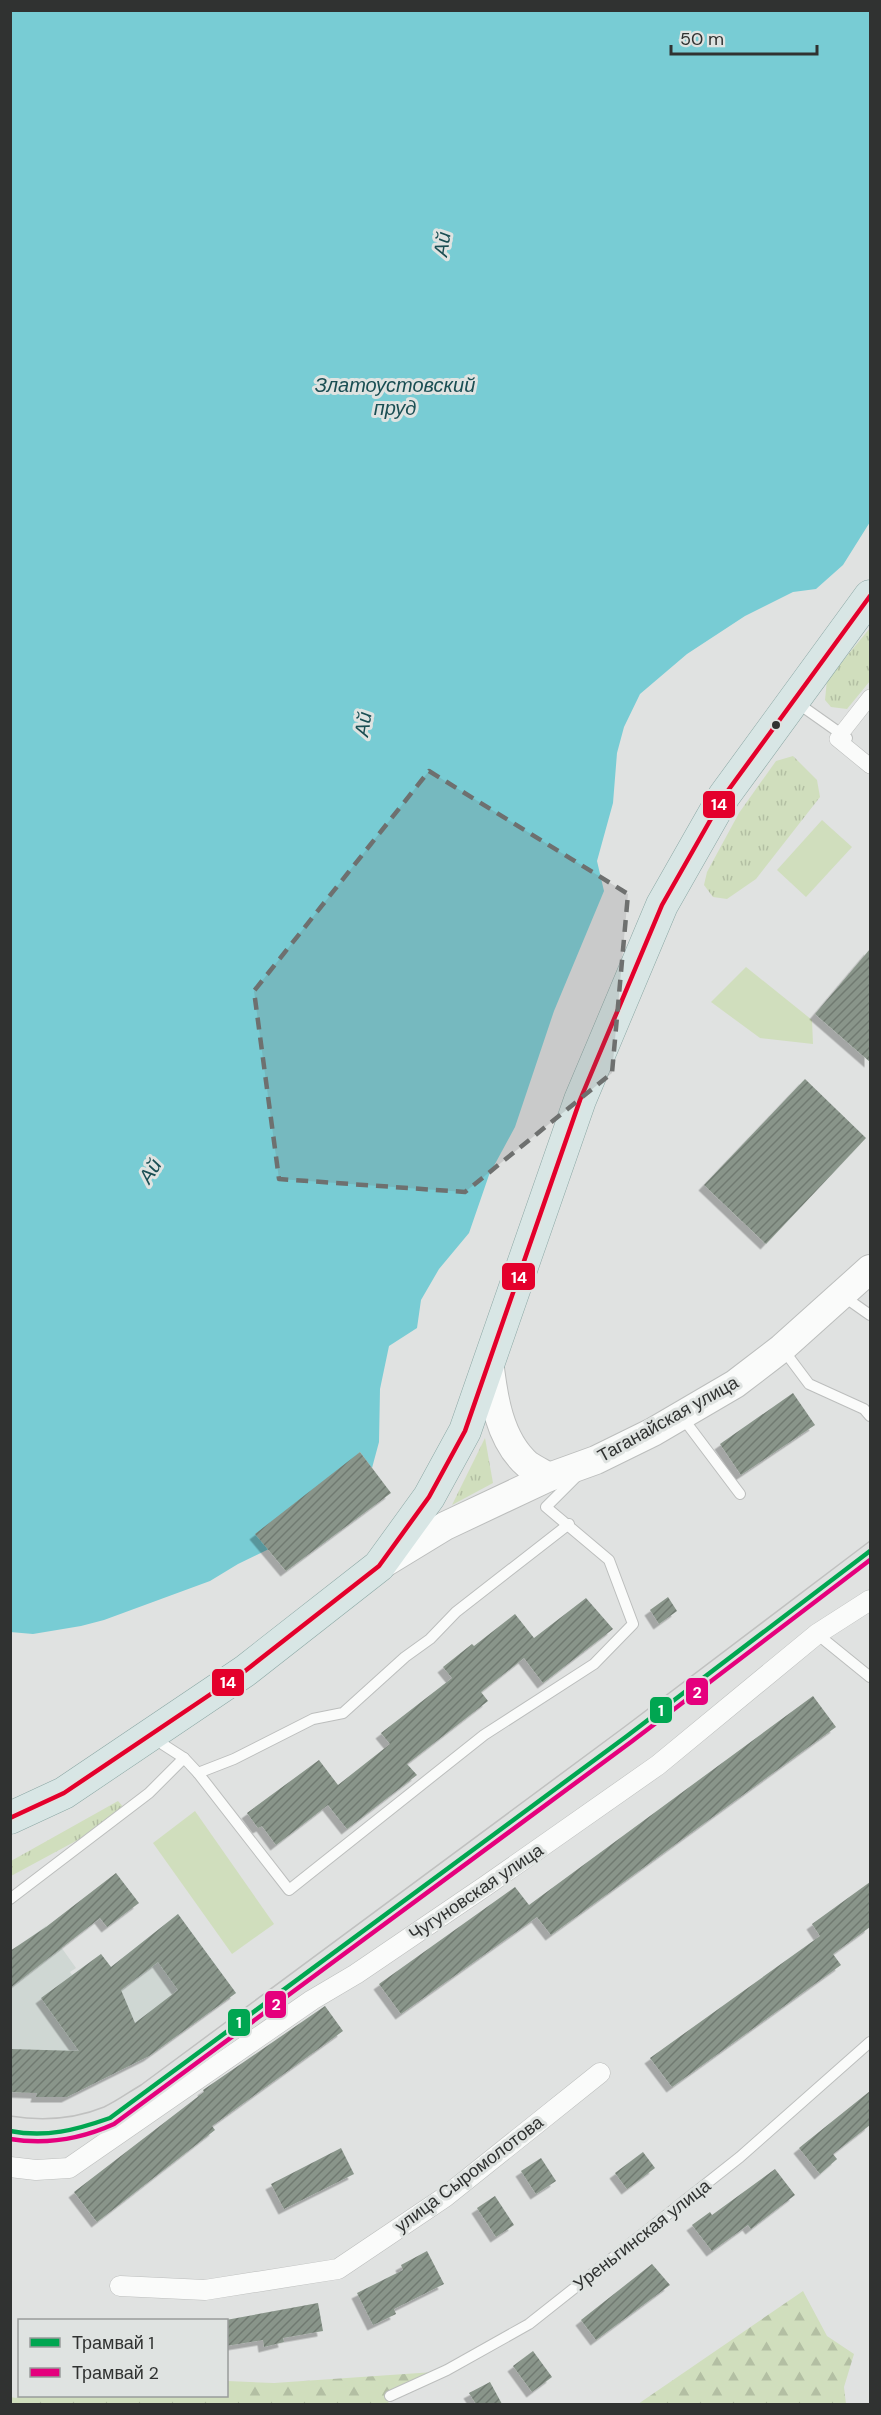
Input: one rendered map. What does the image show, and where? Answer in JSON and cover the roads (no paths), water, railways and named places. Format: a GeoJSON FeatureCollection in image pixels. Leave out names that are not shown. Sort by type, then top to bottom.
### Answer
{"type":"FeatureCollection","features":[{"type":"Feature","properties":{"kind":"main road"},"geometry":{"type":"LineString","coordinates":[[10,1818],[64,1793],[245,1671],[379,1566],[429,1497],[465,1431],[580,1100],[662,904],[724,796],[870,596]]}},
{"type":"Feature","properties":{"kind":"main road","name":"Таганайская улица"},"geometry":{"type":"LineString","coordinates":[[379,1566],[445,1526],[549,1477],[596,1460],[681,1416],[735,1384],[782,1348],[870,1269]]}},
{"type":"Feature","properties":{"kind":"main road"},"geometry":{"type":"LineString","coordinates":[[489,1360],[493,1395],[504,1433],[527,1464],[549,1477]]}},
{"type":"Feature","properties":{"kind":"street"},"geometry":{"type":"LineString","coordinates":[[870,698],[837,739],[870,766]]}},
{"type":"Feature","properties":{"kind":"street","name":"Чугуновская улица"},"geometry":{"type":"LineString","coordinates":[[10,2167],[36,2170],[69,2168],[312,2000],[356,1974],[487,1885],[658,1765],[817,1634],[870,1599]]}},
{"type":"Feature","properties":{"kind":"street","name":"улица Сыромолотова"},"geometry":{"type":"LineString","coordinates":[[120,2286],[205,2290],[338,2269],[445,2198],[600,2073]]}},
{"type":"Feature","properties":{"kind":"lane"},"geometry":{"type":"LineString","coordinates":[[793,700],[842,733],[870,757]]}},
{"type":"Feature","properties":{"kind":"lane"},"geometry":{"type":"LineString","coordinates":[[841,1295],[870,1315]]}},
{"type":"Feature","properties":{"kind":"lane"},"geometry":{"type":"LineString","coordinates":[[782,1348],[809,1384],[864,1409],[870,1416]]}},
{"type":"Feature","properties":{"kind":"lane"},"geometry":{"type":"LineString","coordinates":[[681,1416],[740,1494]]}},
{"type":"Feature","properties":{"kind":"lane"},"geometry":{"type":"LineString","coordinates":[[150,1736],[184,1758],[198,1773],[289,1890],[484,1736],[594,1664],[633,1624],[609,1560],[546,1507],[567,1484],[596,1460]]}},
{"type":"Feature","properties":{"kind":"lane"},"geometry":{"type":"LineString","coordinates":[[198,1773],[234,1759],[313,1719],[343,1713],[405,1657],[430,1639],[456,1612],[569,1524]]}},
{"type":"Feature","properties":{"kind":"lane"},"geometry":{"type":"LineString","coordinates":[[817,1634],[870,1677]]}},
{"type":"Feature","properties":{"kind":"lane"},"geometry":{"type":"LineString","coordinates":[[10,1899],[149,1793],[184,1758]]}},
{"type":"Feature","properties":{"kind":"lane","name":"Уреньгинская улица"},"geometry":{"type":"LineString","coordinates":[[390,2396],[447,2370],[529,2324],[740,2157],[870,2042]]}},
{"type":"Feature","properties":{"kind":"water","name":"Златоустовский пруд"},"geometry":{"type":"Polygon","coordinates":[[[10,11],[870,11],[870,522],[843,565],[816,589],[793,592],[745,616],[687,654],[640,694],[624,727],[617,753],[613,803],[597,861],[604,891],[554,1011],[515,1127],[489,1175],[469,1233],[439,1269],[421,1300],[417,1328],[389,1346],[380,1389],[379,1442],[372,1468],[360,1452],[269,1549],[210,1581],[104,1620],[33,1634],[10,1632],[10,11]]]}},
{"type":"Feature","properties":{"kind":"tram line"},"geometry":{"type":"LineString","coordinates":[[10,2116],[46,2119],[82,2114],[104,2107],[141,2085],[623,1728],[870,1541]]}},
{"type":"Feature","properties":{"kind":"tram line","name":"1"},"geometry":{"type":"LineString","coordinates":[[10,2131],[36,2134],[61,2132],[110,2118],[627,1736],[870,1551]]}},
{"type":"Feature","properties":{"kind":"tram line","name":"2"},"geometry":{"type":"LineString","coordinates":[[10,2139],[24,2141],[64,2139],[89,2134],[114,2124],[631,1742],[870,1560]]}},
{"type":"Feature","properties":{"kind":"water label","name":"Ай"},"geometry":{"type":"Point","coordinates":[442,244]}},
{"type":"Feature","properties":{"kind":"water label","name":"Ай"},"geometry":{"type":"Point","coordinates":[363,724]}},
{"type":"Feature","properties":{"kind":"water label","name":"Ай"},"geometry":{"type":"Point","coordinates":[150,1171]}}]}
